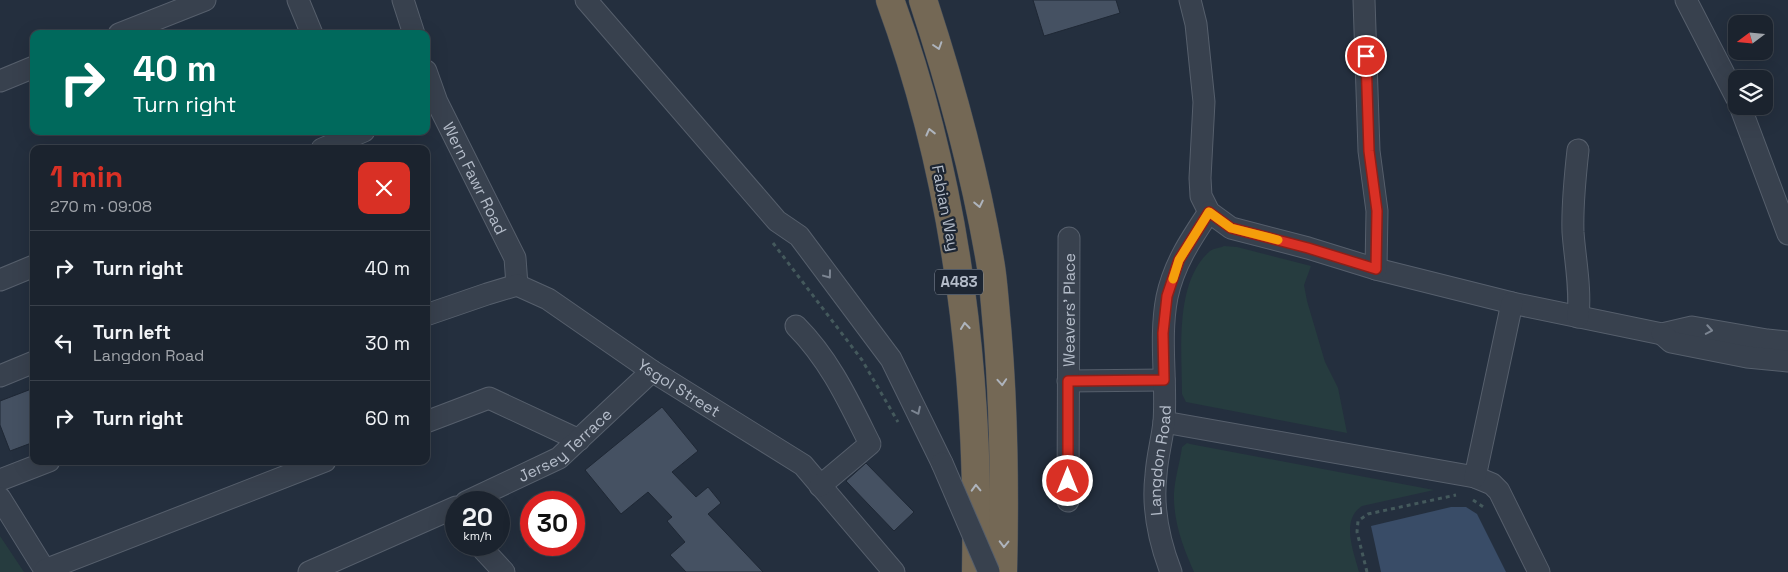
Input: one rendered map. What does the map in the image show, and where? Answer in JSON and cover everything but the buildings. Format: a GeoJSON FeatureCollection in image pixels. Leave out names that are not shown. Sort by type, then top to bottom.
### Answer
{"type":"FeatureCollection","features":[{"type":"Feature","properties":{"kind":"highway","name":"Fabian Way"},"geometry":{"type":"LineString","coordinates":[[923,0],[948,75],[969,158],[991,269],[1002,382],[1004,462],[1003,572]]}},
{"type":"Feature","properties":{"kind":"highway","name":"Fabian Way"},"geometry":{"type":"LineString","coordinates":[[889,2],[920,95],[943,185],[962,297],[972,393],[975,451],[977,510],[976,572]]}},
{"type":"Feature","properties":{"kind":"street"},"geometry":{"type":"LineString","coordinates":[[129,30],[205,0]]}},
{"type":"Feature","properties":{"kind":"street"},"geometry":{"type":"LineString","coordinates":[[298,0],[310,30]]}},
{"type":"Feature","properties":{"kind":"street"},"geometry":{"type":"LineString","coordinates":[[402,0],[413,30]]}},
{"type":"Feature","properties":{"kind":"street"},"geometry":{"type":"LineString","coordinates":[[586,0],[777,221],[799,236],[891,359],[942,463],[988,572]]}},
{"type":"Feature","properties":{"kind":"street"},"geometry":{"type":"LineString","coordinates":[[1190,0],[1196,24],[1204,102],[1200,178],[1201,196],[1209,212],[1231,228],[1308,248],[1376,269],[1512,303],[1578,317],[1662,334],[1692,327],[1778,341]]}},
{"type":"Feature","properties":{"kind":"street"},"geometry":{"type":"LineString","coordinates":[[1364,0],[1369,151],[1377,211],[1376,269]]}},
{"type":"Feature","properties":{"kind":"street"},"geometry":{"type":"LineString","coordinates":[[1686,0],[1728,82]]}},
{"type":"Feature","properties":{"kind":"street"},"geometry":{"type":"LineString","coordinates":[[0,81],[30,70]]}},
{"type":"Feature","properties":{"kind":"street","name":"Wern Fawr Road"},"geometry":{"type":"LineString","coordinates":[[432,104],[515,258],[517,285]]}},
{"type":"Feature","properties":{"kind":"street"},"geometry":{"type":"LineString","coordinates":[[1743,115],[1788,234]]}},
{"type":"Feature","properties":{"kind":"street"},"geometry":{"type":"LineString","coordinates":[[330,145],[351,135]]}},
{"type":"Feature","properties":{"kind":"street"},"geometry":{"type":"LineString","coordinates":[[1578,150],[1573,208],[1580,300],[1578,317]]}},
{"type":"Feature","properties":{"kind":"street","name":"Langdon Road"},"geometry":{"type":"LineString","coordinates":[[1171,572],[1163,551],[1155,509],[1156,476],[1164,422],[1163,333],[1167,296],[1179,260],[1209,212]]}},
{"type":"Feature","properties":{"kind":"street","name":"Weavers' Place"},"geometry":{"type":"LineString","coordinates":[[1068,238],[1068,501]]}},
{"type":"Feature","properties":{"kind":"street"},"geometry":{"type":"LineString","coordinates":[[0,280],[30,268]]}},
{"type":"Feature","properties":{"kind":"street"},"geometry":{"type":"LineString","coordinates":[[430,314],[517,285]]}},
{"type":"Feature","properties":{"kind":"street","name":"Ysgol Street"},"geometry":{"type":"LineString","coordinates":[[517,285],[548,299],[652,371],[803,466],[894,572]]}},
{"type":"Feature","properties":{"kind":"street"},"geometry":{"type":"LineString","coordinates":[[1469,490],[1512,303]]}},
{"type":"Feature","properties":{"kind":"street"},"geometry":{"type":"LineString","coordinates":[[796,326],[820,353],[832,371],[870,444],[820,486]]}},
{"type":"Feature","properties":{"kind":"street"},"geometry":{"type":"LineString","coordinates":[[1662,334],[1671,342],[1747,356],[1788,360]]}},
{"type":"Feature","properties":{"kind":"street"},"geometry":{"type":"LineString","coordinates":[[0,376],[30,364]]}},
{"type":"Feature","properties":{"kind":"street","name":"Jersey Terrace"},"geometry":{"type":"LineString","coordinates":[[495,491],[560,458],[652,371]]}},
{"type":"Feature","properties":{"kind":"street"},"geometry":{"type":"LineString","coordinates":[[1068,381],[1164,380]]}},
{"type":"Feature","properties":{"kind":"street"},"geometry":{"type":"LineString","coordinates":[[430,420],[488,398],[579,440]]}},
{"type":"Feature","properties":{"kind":"street"},"geometry":{"type":"LineString","coordinates":[[1164,422],[1469,490],[1492,484],[1499,491],[1539,572]]}},
{"type":"Feature","properties":{"kind":"street"},"geometry":{"type":"LineString","coordinates":[[0,480],[38,465]]}},
{"type":"Feature","properties":{"kind":"street"},"geometry":{"type":"LineString","coordinates":[[0,498],[46,571],[315,465]]}},
{"type":"Feature","properties":{"kind":"street","name":"Jersey Terrace"},"geometry":{"type":"LineString","coordinates":[[309,572],[445,515]]}},
{"type":"Feature","properties":{"kind":"street"},"geometry":{"type":"LineString","coordinates":[[489,556],[504,572]]}},
{"type":"Feature","properties":{"kind":"path"},"geometry":{"type":"LineString","coordinates":[[770,240],[862,360],[901,428]]}},
{"type":"Feature","properties":{"kind":"path"},"geometry":{"type":"LineString","coordinates":[[1367,572],[1357,532],[1358,521],[1368,514],[1469,490],[1485,508],[1489,516]]}},
{"type":"Feature","properties":{"kind":"green space"},"geometry":{"type":"Polygon","coordinates":[[[1224,246],[1237,247],[1311,266],[1304,285],[1307,301],[1325,362],[1338,388],[1347,433],[1186,402],[1182,394],[1181,358],[1182,318],[1185,299],[1190,281],[1198,264],[1210,251],[1224,246]]]}},
{"type":"Feature","properties":{"kind":"green space"},"geometry":{"type":"Polygon","coordinates":[[[1187,443],[1434,490],[1362,506],[1355,512],[1350,528],[1350,537],[1359,572],[1194,572],[1180,534],[1174,503],[1182,447],[1187,443]]]}},
{"type":"Feature","properties":{"kind":"green space"},"geometry":{"type":"Polygon","coordinates":[[[0,536],[24,572],[0,572],[0,536]]]}},
{"type":"Feature","properties":{"kind":"water"},"geometry":{"type":"Polygon","coordinates":[[[1451,507],[1466,507],[1477,514],[1506,572],[1381,572],[1371,526],[1451,507]]]}},
{"type":"Feature","properties":{"kind":"slow traffic"},"geometry":{"type":"LineString","coordinates":[[1173,279],[1179,260],[1209,212],[1231,228],[1278,240]]}},
{"type":"Feature","properties":{"kind":"route"},"geometry":{"type":"LineString","coordinates":[[1068,481],[1068,381],[1164,380],[1163,333],[1167,296],[1179,260],[1209,212],[1231,228],[1308,248],[1376,269],[1377,211],[1369,151],[1366,56]]}}]}
